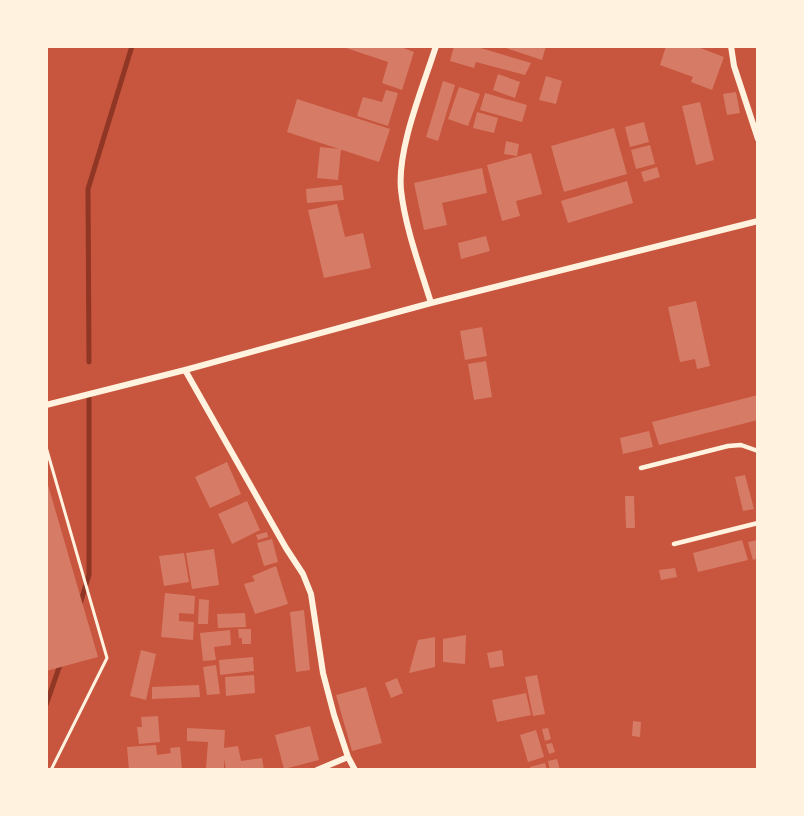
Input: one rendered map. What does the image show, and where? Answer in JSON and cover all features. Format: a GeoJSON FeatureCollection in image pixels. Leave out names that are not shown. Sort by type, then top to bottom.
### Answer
{"type":"FeatureCollection","features":[{"type":"Feature","properties":{"kind":"street"},"geometry":{"type":"LineString","coordinates":[[431,303],[412,238],[401,189],[405,144],[436,46]]}},
{"type":"Feature","properties":{"kind":"street"},"geometry":{"type":"LineString","coordinates":[[731,46],[734,66],[758,138]]}},
{"type":"Feature","properties":{"kind":"street"},"geometry":{"type":"LineString","coordinates":[[46,405],[431,303],[758,221]]}},
{"type":"Feature","properties":{"kind":"street"},"geometry":{"type":"LineString","coordinates":[[185,370],[303,574],[311,594],[323,673],[348,757],[355,770]]}},
{"type":"Feature","properties":{"kind":"street"},"geometry":{"type":"LineString","coordinates":[[316,770],[348,757]]}},
{"type":"Feature","properties":{"kind":"lane"},"geometry":{"type":"LineString","coordinates":[[641,468],[728,446],[741,445],[758,451]]}},
{"type":"Feature","properties":{"kind":"lane"},"geometry":{"type":"LineString","coordinates":[[675,544],[758,523]]}},
{"type":"Feature","properties":{"kind":"path"},"geometry":{"type":"LineString","coordinates":[[46,447],[107,658],[51,770]]}},
{"type":"Feature","properties":{"kind":"building"},"geometry":{"type":"Polygon","coordinates":[[[340,46],[398,46],[414,52],[402,90],[382,83],[388,62],[340,46]]]}},
{"type":"Feature","properties":{"kind":"building"},"geometry":{"type":"Polygon","coordinates":[[[454,46],[474,46],[531,63],[525,75],[476,62],[474,68],[450,61],[454,46]]]}},
{"type":"Feature","properties":{"kind":"building"},"geometry":{"type":"Polygon","coordinates":[[[500,46],[546,46],[542,60],[500,46]]]}},
{"type":"Feature","properties":{"kind":"building"},"geometry":{"type":"Polygon","coordinates":[[[666,46],[695,46],[724,57],[712,90],[691,82],[693,77],[660,65],[666,46]]]}},
{"type":"Feature","properties":{"kind":"building"},"geometry":{"type":"Polygon","coordinates":[[[498,74],[520,82],[515,98],[493,90],[498,74]]]}},
{"type":"Feature","properties":{"kind":"building"},"geometry":{"type":"Polygon","coordinates":[[[546,76],[562,81],[556,104],[539,100],[546,76]]]}},
{"type":"Feature","properties":{"kind":"building"},"geometry":{"type":"Polygon","coordinates":[[[443,81],[455,85],[438,141],[426,137],[443,81]]]}},
{"type":"Feature","properties":{"kind":"building"},"geometry":{"type":"Polygon","coordinates":[[[459,87],[480,94],[468,126],[448,119],[459,87]]]}},
{"type":"Feature","properties":{"kind":"building"},"geometry":{"type":"Polygon","coordinates":[[[386,90],[398,93],[388,126],[357,116],[363,97],[382,102],[386,90]]]}},
{"type":"Feature","properties":{"kind":"building"},"geometry":{"type":"Polygon","coordinates":[[[736,92],[740,113],[727,115],[723,94],[736,92]]]}},
{"type":"Feature","properties":{"kind":"building"},"geometry":{"type":"Polygon","coordinates":[[[485,93],[527,105],[522,122],[480,110],[485,93]]]}},
{"type":"Feature","properties":{"kind":"building"},"geometry":{"type":"Polygon","coordinates":[[[297,99],[390,129],[379,162],[287,132],[297,99]]]}},
{"type":"Feature","properties":{"kind":"building"},"geometry":{"type":"Polygon","coordinates":[[[700,102],[714,160],[696,165],[682,106],[700,102]]]}},
{"type":"Feature","properties":{"kind":"building"},"geometry":{"type":"Polygon","coordinates":[[[477,112],[498,118],[494,133],[473,128],[477,112]]]}},
{"type":"Feature","properties":{"kind":"building"},"geometry":{"type":"Polygon","coordinates":[[[644,122],[649,142],[630,147],[625,127],[644,122]]]}},
{"type":"Feature","properties":{"kind":"building"},"geometry":{"type":"Polygon","coordinates":[[[614,128],[627,174],[564,192],[551,146],[614,128]]]}},
{"type":"Feature","properties":{"kind":"building"},"geometry":{"type":"Polygon","coordinates":[[[506,141],[519,144],[517,156],[504,154],[506,141]]]}},
{"type":"Feature","properties":{"kind":"building"},"geometry":{"type":"Polygon","coordinates":[[[650,145],[655,164],[636,169],[631,150],[650,145]]]}},
{"type":"Feature","properties":{"kind":"building"},"geometry":{"type":"Polygon","coordinates":[[[320,147],[341,149],[338,180],[317,178],[320,147]]]}},
{"type":"Feature","properties":{"kind":"building"},"geometry":{"type":"Polygon","coordinates":[[[531,153],[542,194],[516,201],[520,216],[502,221],[487,165],[531,153]]]}},
{"type":"Feature","properties":{"kind":"building"},"geometry":{"type":"Polygon","coordinates":[[[657,167],[660,177],[644,182],[641,172],[657,167]]]}},
{"type":"Feature","properties":{"kind":"building"},"geometry":{"type":"Polygon","coordinates":[[[482,168],[487,193],[442,203],[447,225],[424,230],[414,183],[482,168]]]}},
{"type":"Feature","properties":{"kind":"building"},"geometry":{"type":"Polygon","coordinates":[[[627,181],[633,203],[568,223],[561,201],[627,181]]]}},
{"type":"Feature","properties":{"kind":"building"},"geometry":{"type":"Polygon","coordinates":[[[342,185],[344,200],[307,203],[306,189],[342,185]]]}},
{"type":"Feature","properties":{"kind":"building"},"geometry":{"type":"Polygon","coordinates":[[[337,204],[345,237],[363,233],[371,268],[324,278],[308,210],[337,204]]]}},
{"type":"Feature","properties":{"kind":"building"},"geometry":{"type":"Polygon","coordinates":[[[486,236],[490,251],[461,259],[458,243],[486,236]]]}},
{"type":"Feature","properties":{"kind":"building"},"geometry":{"type":"Polygon","coordinates":[[[696,301],[710,366],[697,369],[695,359],[680,362],[668,307],[696,301]]]}},
{"type":"Feature","properties":{"kind":"building"},"geometry":{"type":"Polygon","coordinates":[[[482,327],[487,356],[465,360],[460,331],[482,327]]]}},
{"type":"Feature","properties":{"kind":"building"},"geometry":{"type":"Polygon","coordinates":[[[486,361],[492,397],[474,400],[468,364],[486,361]]]}},
{"type":"Feature","properties":{"kind":"building"},"geometry":{"type":"Polygon","coordinates":[[[758,395],[758,420],[659,445],[652,422],[758,395]]]}},
{"type":"Feature","properties":{"kind":"building"},"geometry":{"type":"Polygon","coordinates":[[[649,431],[653,447],[623,454],[620,438],[649,431]]]}},
{"type":"Feature","properties":{"kind":"building"},"geometry":{"type":"Polygon","coordinates":[[[227,462],[241,494],[210,508],[195,477],[227,462]]]}},
{"type":"Feature","properties":{"kind":"building"},"geometry":{"type":"Polygon","coordinates":[[[745,475],[754,509],[743,511],[735,477],[745,475]]]}},
{"type":"Feature","properties":{"kind":"building"},"geometry":{"type":"Polygon","coordinates":[[[46,478],[98,657],[46,671],[46,478]]]}},
{"type":"Feature","properties":{"kind":"building"},"geometry":{"type":"Polygon","coordinates":[[[625,496],[634,496],[635,528],[626,528],[625,496]]]}},
{"type":"Feature","properties":{"kind":"building"},"geometry":{"type":"Polygon","coordinates":[[[247,501],[260,530],[232,544],[218,514],[247,501]]]}},
{"type":"Feature","properties":{"kind":"building"},"geometry":{"type":"Polygon","coordinates":[[[267,532],[268,537],[258,540],[256,535],[267,532]]]}},
{"type":"Feature","properties":{"kind":"building"},"geometry":{"type":"Polygon","coordinates":[[[272,539],[278,562],[264,566],[257,543],[272,539]]]}},
{"type":"Feature","properties":{"kind":"building"},"geometry":{"type":"Polygon","coordinates":[[[742,540],[748,560],[698,572],[693,553],[742,540]]]}},
{"type":"Feature","properties":{"kind":"building"},"geometry":{"type":"Polygon","coordinates":[[[758,540],[758,558],[753,560],[748,542],[758,540]]]}},
{"type":"Feature","properties":{"kind":"building"},"geometry":{"type":"Polygon","coordinates":[[[214,549],[219,585],[192,589],[186,553],[214,549]]]}},
{"type":"Feature","properties":{"kind":"building"},"geometry":{"type":"Polygon","coordinates":[[[184,553],[189,582],[164,586],[159,556],[184,553]]]}},
{"type":"Feature","properties":{"kind":"building"},"geometry":{"type":"Polygon","coordinates":[[[276,566],[288,604],[255,614],[244,584],[255,581],[252,576],[276,566]]]}},
{"type":"Feature","properties":{"kind":"building"},"geometry":{"type":"Polygon","coordinates":[[[675,568],[677,577],[661,580],[659,570],[675,568]]]}},
{"type":"Feature","properties":{"kind":"building"},"geometry":{"type":"Polygon","coordinates":[[[165,593],[195,596],[194,614],[179,613],[179,621],[194,622],[193,640],[161,637],[165,593]]]}},
{"type":"Feature","properties":{"kind":"building"},"geometry":{"type":"Polygon","coordinates":[[[199,599],[209,600],[208,624],[198,624],[199,599]]]}},
{"type":"Feature","properties":{"kind":"building"},"geometry":{"type":"Polygon","coordinates":[[[304,610],[310,670],[296,672],[290,612],[304,610]]]}},
{"type":"Feature","properties":{"kind":"building"},"geometry":{"type":"Polygon","coordinates":[[[245,613],[246,627],[218,628],[217,614],[245,613]]]}},
{"type":"Feature","properties":{"kind":"building"},"geometry":{"type":"Polygon","coordinates":[[[238,629],[251,629],[251,644],[242,644],[238,629]]]}},
{"type":"Feature","properties":{"kind":"building"},"geometry":{"type":"Polygon","coordinates":[[[230,630],[231,645],[214,647],[216,660],[203,661],[200,633],[230,630]]]}},
{"type":"Feature","properties":{"kind":"building"},"geometry":{"type":"Polygon","coordinates":[[[466,635],[465,664],[443,662],[443,639],[466,635]]]}},
{"type":"Feature","properties":{"kind":"building"},"geometry":{"type":"Polygon","coordinates":[[[435,637],[435,667],[409,673],[418,640],[435,637]]]}},
{"type":"Feature","properties":{"kind":"building"},"geometry":{"type":"Polygon","coordinates":[[[141,650],[156,654],[146,700],[130,696],[141,650]]]}},
{"type":"Feature","properties":{"kind":"building"},"geometry":{"type":"Polygon","coordinates":[[[502,650],[504,666],[490,668],[487,653],[502,650]]]}},
{"type":"Feature","properties":{"kind":"building"},"geometry":{"type":"Polygon","coordinates":[[[253,657],[254,671],[220,675],[219,660],[253,657]]]}},
{"type":"Feature","properties":{"kind":"building"},"geometry":{"type":"Polygon","coordinates":[[[216,665],[220,694],[207,695],[203,667],[216,665]]]}},
{"type":"Feature","properties":{"kind":"building"},"geometry":{"type":"Polygon","coordinates":[[[254,675],[255,693],[226,696],[225,677],[254,675]]]}},
{"type":"Feature","properties":{"kind":"building"},"geometry":{"type":"Polygon","coordinates":[[[537,675],[545,714],[533,716],[525,677],[537,675]]]}},
{"type":"Feature","properties":{"kind":"building"},"geometry":{"type":"Polygon","coordinates":[[[397,678],[403,693],[391,698],[385,683],[397,678]]]}},
{"type":"Feature","properties":{"kind":"building"},"geometry":{"type":"Polygon","coordinates":[[[199,685],[200,697],[152,699],[152,687],[199,685]]]}},
{"type":"Feature","properties":{"kind":"building"},"geometry":{"type":"Polygon","coordinates":[[[366,687],[382,743],[352,751],[336,695],[366,687]]]}},
{"type":"Feature","properties":{"kind":"building"},"geometry":{"type":"Polygon","coordinates":[[[526,693],[531,715],[497,722],[492,700],[526,693]]]}},
{"type":"Feature","properties":{"kind":"building"},"geometry":{"type":"Polygon","coordinates":[[[158,716],[160,742],[139,744],[137,727],[142,727],[141,717],[158,716]]]}},
{"type":"Feature","properties":{"kind":"building"},"geometry":{"type":"Polygon","coordinates":[[[633,721],[641,722],[640,737],[632,736],[633,721]]]}},
{"type":"Feature","properties":{"kind":"building"},"geometry":{"type":"Polygon","coordinates":[[[310,726],[319,760],[284,769],[275,735],[310,726]]]}},
{"type":"Feature","properties":{"kind":"building"},"geometry":{"type":"Polygon","coordinates":[[[187,728],[225,730],[224,748],[238,746],[241,761],[262,758],[264,770],[226,770],[224,759],[224,769],[206,768],[208,742],[187,741],[187,728]]]}},
{"type":"Feature","properties":{"kind":"building"},"geometry":{"type":"Polygon","coordinates":[[[548,728],[551,739],[545,741],[542,729],[548,728]]]}},
{"type":"Feature","properties":{"kind":"building"},"geometry":{"type":"Polygon","coordinates":[[[536,730],[544,757],[528,762],[520,735],[536,730]]]}},
{"type":"Feature","properties":{"kind":"building"},"geometry":{"type":"Polygon","coordinates":[[[552,743],[555,752],[549,754],[546,744],[552,743]]]}},
{"type":"Feature","properties":{"kind":"building"},"geometry":{"type":"Polygon","coordinates":[[[156,745],[157,755],[171,753],[170,748],[180,747],[182,770],[129,770],[127,747],[156,745]]]}},
{"type":"Feature","properties":{"kind":"building"},"geometry":{"type":"Polygon","coordinates":[[[557,759],[560,770],[550,770],[548,761],[557,759]]]}},
{"type":"Feature","properties":{"kind":"building"},"geometry":{"type":"Polygon","coordinates":[[[545,763],[547,770],[531,770],[530,767],[545,763]]]}},
{"type":"Feature","properties":{"kind":"waterway"},"geometry":{"type":"LineString","coordinates":[[89,362],[88,189],[132,46]]}},
{"type":"Feature","properties":{"kind":"waterway"},"geometry":{"type":"LineString","coordinates":[[80,604],[89,575],[89,395]]}},
{"type":"Feature","properties":{"kind":"waterway"},"geometry":{"type":"LineString","coordinates":[[46,705],[61,662]]}}]}
